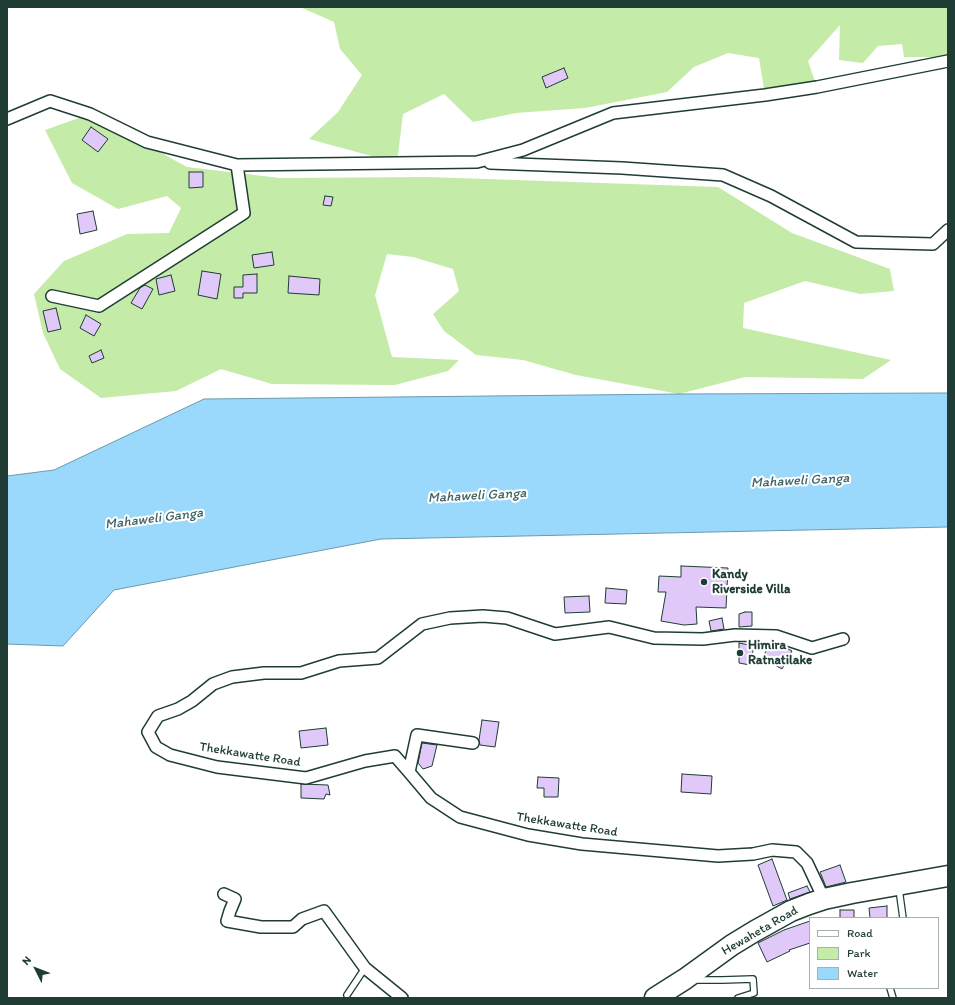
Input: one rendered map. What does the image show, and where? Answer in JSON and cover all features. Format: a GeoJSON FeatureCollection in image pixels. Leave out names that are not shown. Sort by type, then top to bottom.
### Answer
{"type":"FeatureCollection","features":[{"type":"Feature","properties":{"kind":"highway","name":"Hewaheta Road"},"geometry":{"type":"LineString","coordinates":[[655,998],[755,931],[792,911],[824,899],[948,876]]}},
{"type":"Feature","properties":{"kind":"street"},"geometry":{"type":"LineString","coordinates":[[477,162],[522,150],[613,113],[765,95],[817,87],[948,61]]}},
{"type":"Feature","properties":{"kind":"street"},"geometry":{"type":"LineString","coordinates":[[7,119],[50,101],[90,114],[147,142],[237,164],[477,162],[622,168],[723,175],[771,196],[856,242],[933,244],[948,230]]}},
{"type":"Feature","properties":{"kind":"street"},"geometry":{"type":"LineString","coordinates":[[52,296],[99,306],[244,213],[237,164]]}},
{"type":"Feature","properties":{"kind":"street","name":"Thekkawatte Road"},"geometry":{"type":"LineString","coordinates":[[824,899],[807,863],[796,852],[772,850],[753,854],[718,856],[582,844],[528,835],[460,817],[431,798],[394,756],[364,761],[306,778],[217,767],[170,755],[156,748],[148,732],[158,716],[178,709],[192,701],[213,684],[232,677],[264,673],[301,673],[339,661],[378,658],[422,624],[450,618],[483,616],[507,618],[555,634],[609,627],[654,638],[703,640],[735,635],[776,636],[812,648],[843,639]]}},
{"type":"Feature","properties":{"kind":"street"},"geometry":{"type":"LineString","coordinates":[[409,772],[417,735],[473,743]]}},
{"type":"Feature","properties":{"kind":"street"},"geometry":{"type":"LineString","coordinates":[[224,894],[234,899],[227,921],[261,927],[293,926],[302,919],[324,911],[365,968],[402,998]]}},
{"type":"Feature","properties":{"kind":"lane"},"geometry":{"type":"LineString","coordinates":[[898,885],[903,917]]}},
{"type":"Feature","properties":{"kind":"lane"},"geometry":{"type":"LineString","coordinates":[[347,995],[365,968]]}},
{"type":"Feature","properties":{"kind":"lane"},"geometry":{"type":"LineString","coordinates":[[685,979],[753,979],[754,993],[738,998]]}},
{"type":"Feature","properties":{"kind":"green space"},"geometry":{"type":"Polygon","coordinates":[[[300,7],[948,7],[948,57],[904,57],[902,44],[878,46],[863,63],[839,60],[840,25],[808,61],[817,87],[765,95],[759,58],[728,53],[694,67],[667,92],[585,108],[516,113],[473,122],[444,94],[403,114],[397,163],[309,139],[338,112],[362,75],[340,49],[334,22],[300,7]]]}},
{"type":"Feature","properties":{"kind":"green space"},"geometry":{"type":"Polygon","coordinates":[[[90,114],[187,167],[280,178],[428,177],[718,187],[792,233],[890,269],[894,291],[860,294],[805,281],[744,303],[743,328],[891,360],[863,379],[745,377],[679,394],[576,375],[523,360],[476,355],[444,331],[433,314],[459,291],[453,269],[413,257],[387,254],[375,295],[392,357],[459,360],[448,371],[395,385],[272,384],[221,369],[176,391],[101,398],[60,369],[43,333],[34,294],[64,261],[127,234],[169,233],[181,208],[167,196],[118,209],[72,183],[45,130],[90,114]]]}},
{"type":"Feature","properties":{"kind":"water","name":"Mahaweli Ganga"},"geometry":{"type":"Polygon","coordinates":[[[948,393],[948,527],[381,539],[114,590],[63,646],[7,644],[7,476],[54,470],[204,399],[948,393]]]}},
{"type":"Feature","properties":{"kind":"building"},"geometry":{"type":"Polygon","coordinates":[[[564,68],[568,78],[546,88],[542,77],[564,68]]]}},
{"type":"Feature","properties":{"kind":"building"},"geometry":{"type":"Polygon","coordinates":[[[91,127],[108,139],[98,152],[82,140],[91,127]]]}},
{"type":"Feature","properties":{"kind":"building"},"geometry":{"type":"Polygon","coordinates":[[[189,172],[203,172],[203,187],[189,188],[189,172]]]}},
{"type":"Feature","properties":{"kind":"building"},"geometry":{"type":"Polygon","coordinates":[[[325,196],[333,197],[331,206],[323,205],[325,196]]]}},
{"type":"Feature","properties":{"kind":"building"},"geometry":{"type":"Polygon","coordinates":[[[93,211],[97,230],[80,234],[77,214],[93,211]]]}},
{"type":"Feature","properties":{"kind":"building"},"geometry":{"type":"Polygon","coordinates":[[[272,252],[274,265],[254,268],[252,255],[272,252]]]}},
{"type":"Feature","properties":{"kind":"building"},"geometry":{"type":"Polygon","coordinates":[[[202,271],[221,274],[217,299],[198,295],[202,271]]]}},
{"type":"Feature","properties":{"kind":"building"},"geometry":{"type":"Polygon","coordinates":[[[257,274],[257,293],[243,293],[243,298],[234,298],[234,287],[243,287],[243,275],[257,274]]]}},
{"type":"Feature","properties":{"kind":"building"},"geometry":{"type":"Polygon","coordinates":[[[171,275],[175,291],[159,295],[156,279],[171,275]]]}},
{"type":"Feature","properties":{"kind":"building"},"geometry":{"type":"Polygon","coordinates":[[[289,276],[320,279],[319,295],[288,293],[289,276]]]}},
{"type":"Feature","properties":{"kind":"building"},"geometry":{"type":"Polygon","coordinates":[[[145,285],[153,289],[142,309],[131,303],[140,288],[145,285]]]}},
{"type":"Feature","properties":{"kind":"building"},"geometry":{"type":"Polygon","coordinates":[[[56,308],[61,329],[48,332],[43,311],[56,308]]]}},
{"type":"Feature","properties":{"kind":"building"},"geometry":{"type":"Polygon","coordinates":[[[86,315],[101,324],[94,336],[80,328],[86,315]]]}},
{"type":"Feature","properties":{"kind":"building"},"geometry":{"type":"Polygon","coordinates":[[[101,350],[104,358],[92,363],[89,356],[101,350]]]}},
{"type":"Feature","properties":{"kind":"building"},"geometry":{"type":"Polygon","coordinates":[[[681,566],[728,568],[726,608],[696,607],[697,624],[684,625],[661,621],[666,592],[658,592],[659,576],[681,577],[681,566]]]}},
{"type":"Feature","properties":{"kind":"building"},"geometry":{"type":"Polygon","coordinates":[[[606,588],[627,590],[626,604],[605,603],[606,588]]]}},
{"type":"Feature","properties":{"kind":"building"},"geometry":{"type":"Polygon","coordinates":[[[589,596],[590,612],[565,613],[564,597],[589,596]]]}},
{"type":"Feature","properties":{"kind":"building"},"geometry":{"type":"Polygon","coordinates":[[[752,612],[752,626],[739,627],[739,614],[752,612]]]}},
{"type":"Feature","properties":{"kind":"building"},"geometry":{"type":"Polygon","coordinates":[[[722,618],[724,629],[711,631],[709,621],[722,618]]]}},
{"type":"Feature","properties":{"kind":"building"},"geometry":{"type":"Polygon","coordinates":[[[739,643],[754,646],[750,665],[739,663],[739,643]]]}},
{"type":"Feature","properties":{"kind":"building"},"geometry":{"type":"Polygon","coordinates":[[[771,643],[783,646],[792,651],[782,669],[762,658],[771,643]]]}},
{"type":"Feature","properties":{"kind":"building"},"geometry":{"type":"Polygon","coordinates":[[[482,720],[499,722],[495,747],[480,745],[479,740],[482,720]]]}},
{"type":"Feature","properties":{"kind":"building"},"geometry":{"type":"Polygon","coordinates":[[[326,728],[328,745],[301,748],[299,731],[326,728]]]}},
{"type":"Feature","properties":{"kind":"building"},"geometry":{"type":"Polygon","coordinates":[[[422,743],[437,745],[432,766],[423,769],[418,763],[422,743]]]}},
{"type":"Feature","properties":{"kind":"building"},"geometry":{"type":"Polygon","coordinates":[[[682,774],[712,776],[711,794],[681,792],[682,774]]]}},
{"type":"Feature","properties":{"kind":"building"},"geometry":{"type":"Polygon","coordinates":[[[538,777],[559,778],[558,797],[544,797],[544,788],[537,788],[538,777]]]}},
{"type":"Feature","properties":{"kind":"building"},"geometry":{"type":"Polygon","coordinates":[[[301,784],[328,785],[330,795],[326,794],[324,799],[301,798],[301,784]]]}},
{"type":"Feature","properties":{"kind":"building"},"geometry":{"type":"Polygon","coordinates":[[[772,859],[787,900],[773,906],[758,865],[772,859]]]}},
{"type":"Feature","properties":{"kind":"building"},"geometry":{"type":"Polygon","coordinates":[[[840,865],[846,882],[826,887],[820,872],[840,865]]]}},
{"type":"Feature","properties":{"kind":"building"},"geometry":{"type":"Polygon","coordinates":[[[807,886],[810,892],[790,899],[788,893],[807,886]]]}},
{"type":"Feature","properties":{"kind":"building"},"geometry":{"type":"Polygon","coordinates":[[[887,906],[887,917],[870,917],[869,908],[887,906]]]}},
{"type":"Feature","properties":{"kind":"building"},"geometry":{"type":"Polygon","coordinates":[[[840,910],[854,910],[854,917],[840,917],[840,910]]]}},
{"type":"Feature","properties":{"kind":"building"},"geometry":{"type":"Polygon","coordinates":[[[809,921],[809,943],[789,950],[790,951],[767,962],[758,943],[784,930],[809,921]]]}},
{"type":"Feature","properties":{"kind":"place","name":"Kandy Riverside Villa"},"geometry":{"type":"Point","coordinates":[704,582]}},
{"type":"Feature","properties":{"kind":"place","name":"Himira Ratnatilake"},"geometry":{"type":"Point","coordinates":[740,653]}}]}
